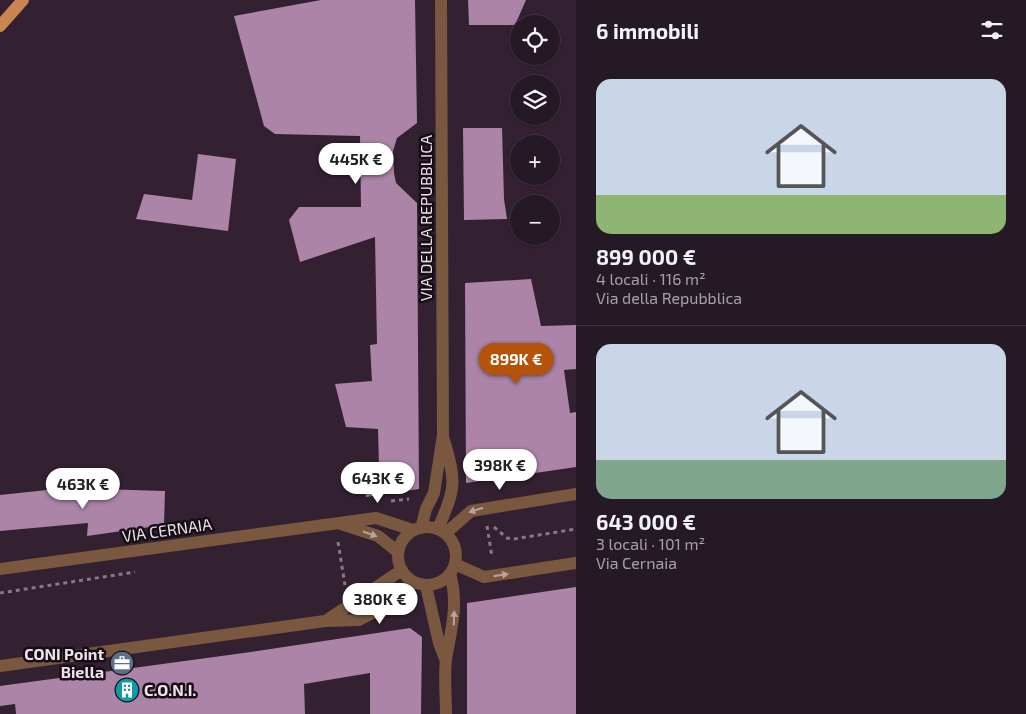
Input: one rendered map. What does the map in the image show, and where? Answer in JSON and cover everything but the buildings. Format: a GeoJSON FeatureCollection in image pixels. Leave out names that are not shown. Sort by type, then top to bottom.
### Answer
{"type":"FeatureCollection","features":[{"type":"Feature","properties":{"kind":"main road"},"geometry":{"type":"LineString","coordinates":[[0,26],[23,0]]}},
{"type":"Feature","properties":{"kind":"street","name":"VIA DELLA REPUBBLICA"},"geometry":{"type":"LineString","coordinates":[[417,529],[434,493],[443,436],[441,0]]}},
{"type":"Feature","properties":{"kind":"street","name":"VIA DELLA REPUBBLICA"},"geometry":{"type":"LineString","coordinates":[[442,531],[453,494],[453,472],[443,436]]}},
{"type":"Feature","properties":{"kind":"street"},"geometry":{"type":"LineString","coordinates":[[453,569],[443,581],[426,586],[413,582],[402,570],[398,552],[406,536],[417,529],[442,531],[470,511],[576,494]]}},
{"type":"Feature","properties":{"kind":"street","name":"VIA CERNAIA"},"geometry":{"type":"LineString","coordinates":[[0,569],[376,518],[417,529]]}},
{"type":"Feature","properties":{"kind":"street","name":"VIA CERNAIA"},"geometry":{"type":"LineString","coordinates":[[338,523],[378,536],[398,552]]}},
{"type":"Feature","properties":{"kind":"street"},"geometry":{"type":"LineString","coordinates":[[442,531],[455,548],[453,569],[454,624],[446,661],[446,714]]}},
{"type":"Feature","properties":{"kind":"street"},"geometry":{"type":"LineString","coordinates":[[453,569],[484,577],[576,563]]}},
{"type":"Feature","properties":{"kind":"street"},"geometry":{"type":"LineString","coordinates":[[325,621],[352,605],[402,570]]}},
{"type":"Feature","properties":{"kind":"street"},"geometry":{"type":"LineString","coordinates":[[0,666],[325,621],[359,620],[399,599],[413,582]]}},
{"type":"Feature","properties":{"kind":"street"},"geometry":{"type":"LineString","coordinates":[[426,586],[439,643],[446,661]]}},
{"type":"Feature","properties":{"kind":"path"},"geometry":{"type":"LineString","coordinates":[[486,518],[494,565]]}},
{"type":"Feature","properties":{"kind":"path"},"geometry":{"type":"LineString","coordinates":[[492,524],[507,538],[514,539],[576,529]]}},
{"type":"Feature","properties":{"kind":"path"},"geometry":{"type":"LineString","coordinates":[[337,541],[347,595],[352,605]]}},
{"type":"Feature","properties":{"kind":"path"},"geometry":{"type":"LineString","coordinates":[[0,593],[145,571]]}},
{"type":"Feature","properties":{"kind":"place","name":"CONI Point Biella"},"geometry":{"type":"Point","coordinates":[122,663]}},
{"type":"Feature","properties":{"kind":"place","name":"C.O.N.I."},"geometry":{"type":"Point","coordinates":[127,690]}}]}
